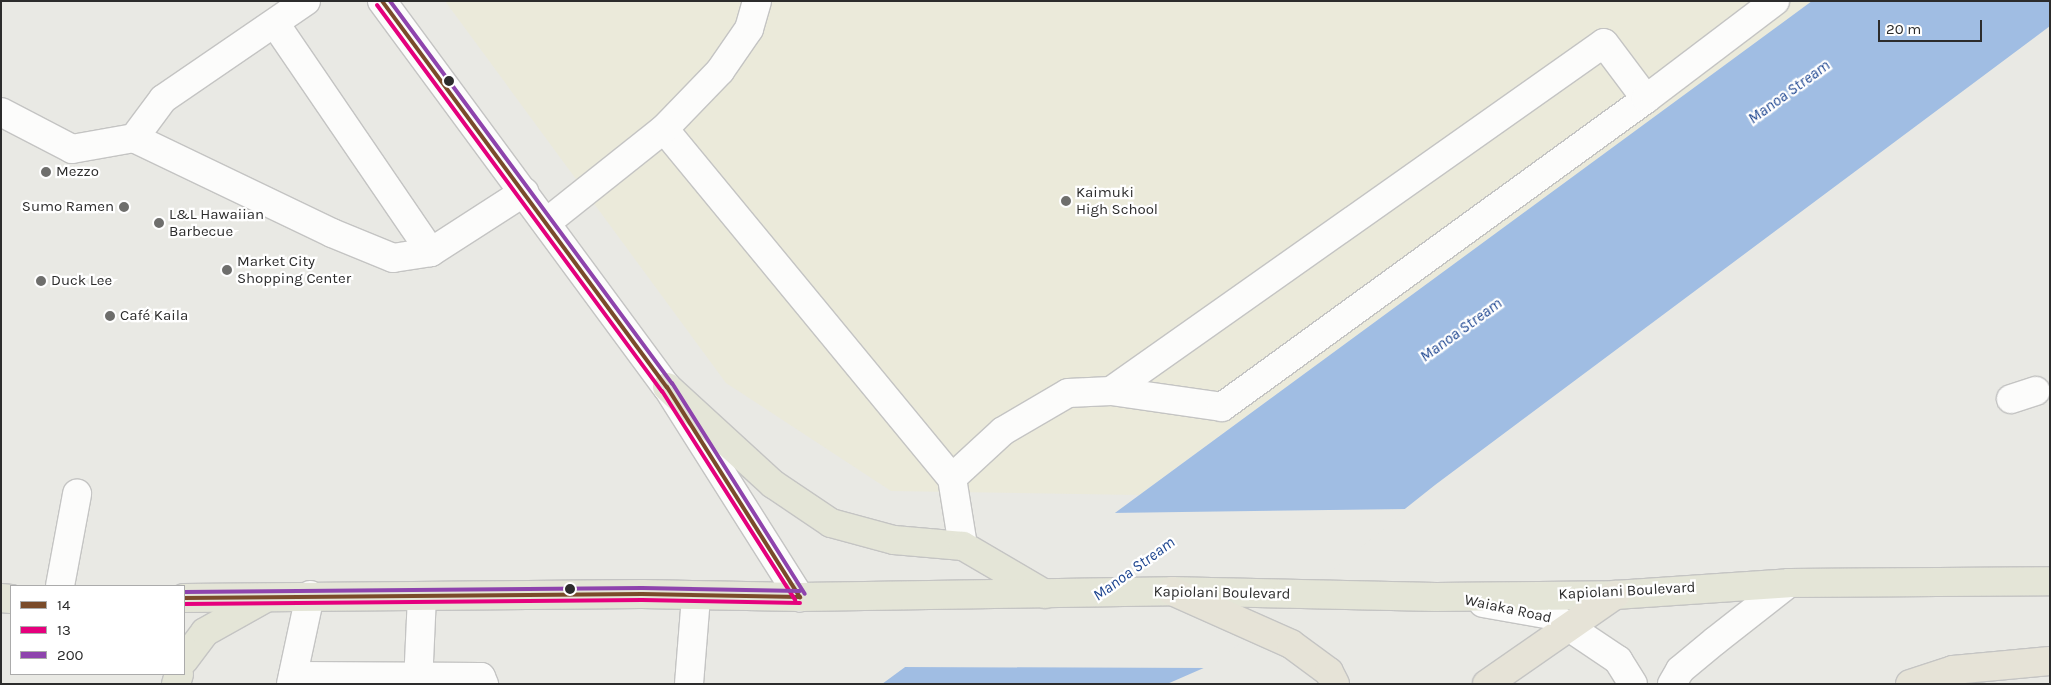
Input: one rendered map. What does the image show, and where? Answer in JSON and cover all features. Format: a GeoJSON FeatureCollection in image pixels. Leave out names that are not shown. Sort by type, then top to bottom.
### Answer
{"type":"FeatureCollection","features":[{"type":"Feature","properties":{"kind":"highway"},"geometry":{"type":"LineString","coordinates":[[1172,591],[1291,644],[1329,672],[1335,684]]}},
{"type":"Feature","properties":{"kind":"highway"},"geometry":{"type":"LineString","coordinates":[[1487,684],[1615,595]]}},
{"type":"Feature","properties":{"kind":"highway"},"geometry":{"type":"LineString","coordinates":[[1910,684],[1953,670],[2050,660]]}},
{"type":"Feature","properties":{"kind":"main road"},"geometry":{"type":"LineString","coordinates":[[667,387],[773,484],[831,523],[894,540],[963,546],[1045,594]]}},
{"type":"Feature","properties":{"kind":"main road","name":"Kapiolani Boulevard"},"geometry":{"type":"LineString","coordinates":[[185,598],[310,595],[422,597],[642,594],[696,597],[800,597],[1172,591],[1448,596],[1615,595],[1790,583],[2050,581]]}},
{"type":"Feature","properties":{"kind":"main road"},"geometry":{"type":"LineString","coordinates":[[185,659],[205,632],[267,597]]}},
{"type":"Feature","properties":{"kind":"street"},"geometry":{"type":"LineString","coordinates":[[134,138],[163,99],[276,25],[306,1]]}},
{"type":"Feature","properties":{"kind":"street"},"geometry":{"type":"LineString","coordinates":[[382,1],[667,387],[800,597]]}},
{"type":"Feature","properties":{"kind":"street"},"geometry":{"type":"LineString","coordinates":[[547,222],[664,130],[720,71],[749,28],[757,1]]}},
{"type":"Feature","properties":{"kind":"street"},"geometry":{"type":"LineString","coordinates":[[952,478],[1003,431],[1068,393],[1111,391],[1222,407],[1646,99],[1775,1]]}},
{"type":"Feature","properties":{"kind":"street"},"geometry":{"type":"LineString","coordinates":[[276,25],[431,252]]}},
{"type":"Feature","properties":{"kind":"street"},"geometry":{"type":"LineString","coordinates":[[1111,391],[1604,43],[1646,99]]}},
{"type":"Feature","properties":{"kind":"street"},"geometry":{"type":"LineString","coordinates":[[1,112],[72,149],[134,138],[332,233],[393,258],[431,252],[524,192]]}},
{"type":"Feature","properties":{"kind":"street"},"geometry":{"type":"LineString","coordinates":[[664,130],[952,478],[963,546]]}},
{"type":"Feature","properties":{"kind":"street"},"geometry":{"type":"LineString","coordinates":[[60,585],[77,494]]}},
{"type":"Feature","properties":{"kind":"street"},"geometry":{"type":"LineString","coordinates":[[1672,684],[1680,670],[1790,583]]}},
{"type":"Feature","properties":{"kind":"street"},"geometry":{"type":"LineString","coordinates":[[310,595],[292,680],[481,677],[484,684]]}},
{"type":"Feature","properties":{"kind":"street","name":"Waiaka Road"},"geometry":{"type":"LineString","coordinates":[[1448,596],[1550,615],[1618,660],[1634,684]]}},
{"type":"Feature","properties":{"kind":"street"},"geometry":{"type":"LineString","coordinates":[[419,679],[422,597]]}},
{"type":"Feature","properties":{"kind":"street"},"geometry":{"type":"LineString","coordinates":[[689,684],[696,597]]}},
{"type":"Feature","properties":{"kind":"shaded area","name":"Kaimuki High School"},"geometry":{"type":"Polygon","coordinates":[[[445,1],[1812,1],[1139,495],[891,491],[726,383],[445,1]]]}},
{"type":"Feature","properties":{"kind":"water","name":"Manoa Stream"},"geometry":{"type":"Polygon","coordinates":[[[1812,1],[2050,1],[2050,26],[1435,485],[1206,667],[1167,684],[882,684],[1812,1]]]}},
{"type":"Feature","properties":{"kind":"pier"},"geometry":{"type":"Polygon","coordinates":[[[1409,509],[1209,668],[902,667],[1110,513],[1409,509]]]}},
{"type":"Feature","properties":{"kind":"transit line","name":"14"},"geometry":{"type":"LineString","coordinates":[[382,1],[667,387],[800,597]]}},
{"type":"Feature","properties":{"kind":"transit line","name":"200"},"geometry":{"type":"LineString","coordinates":[[390,1],[672,383],[805,594]]}},
{"type":"Feature","properties":{"kind":"transit line","name":"13"},"geometry":{"type":"LineString","coordinates":[[377,5],[662,391],[795,600]]}},
{"type":"Feature","properties":{"kind":"transit line","name":"200"},"geometry":{"type":"LineString","coordinates":[[185,592],[642,588],[800,591]]}},
{"type":"Feature","properties":{"kind":"transit line","name":"14"},"geometry":{"type":"LineString","coordinates":[[185,598],[642,594],[800,597]]}},
{"type":"Feature","properties":{"kind":"transit line","name":"13"},"geometry":{"type":"LineString","coordinates":[[185,604],[642,600],[800,603]]}},
{"type":"Feature","properties":{"kind":"place","name":"Mezzo"},"geometry":{"type":"Point","coordinates":[46,172]}},
{"type":"Feature","properties":{"kind":"place","name":"Kaimuki High School"},"geometry":{"type":"Point","coordinates":[1066,201]}},
{"type":"Feature","properties":{"kind":"place","name":"Sumo Ramen"},"geometry":{"type":"Point","coordinates":[124,207]}},
{"type":"Feature","properties":{"kind":"place","name":"L&L Hawaiian Barbecue"},"geometry":{"type":"Point","coordinates":[159,223]}},
{"type":"Feature","properties":{"kind":"place","name":"Market City Shopping Center"},"geometry":{"type":"Point","coordinates":[227,270]}},
{"type":"Feature","properties":{"kind":"place","name":"Duck Lee"},"geometry":{"type":"Point","coordinates":[41,281]}},
{"type":"Feature","properties":{"kind":"place","name":"Café Kaila"},"geometry":{"type":"Point","coordinates":[110,316]}}]}
